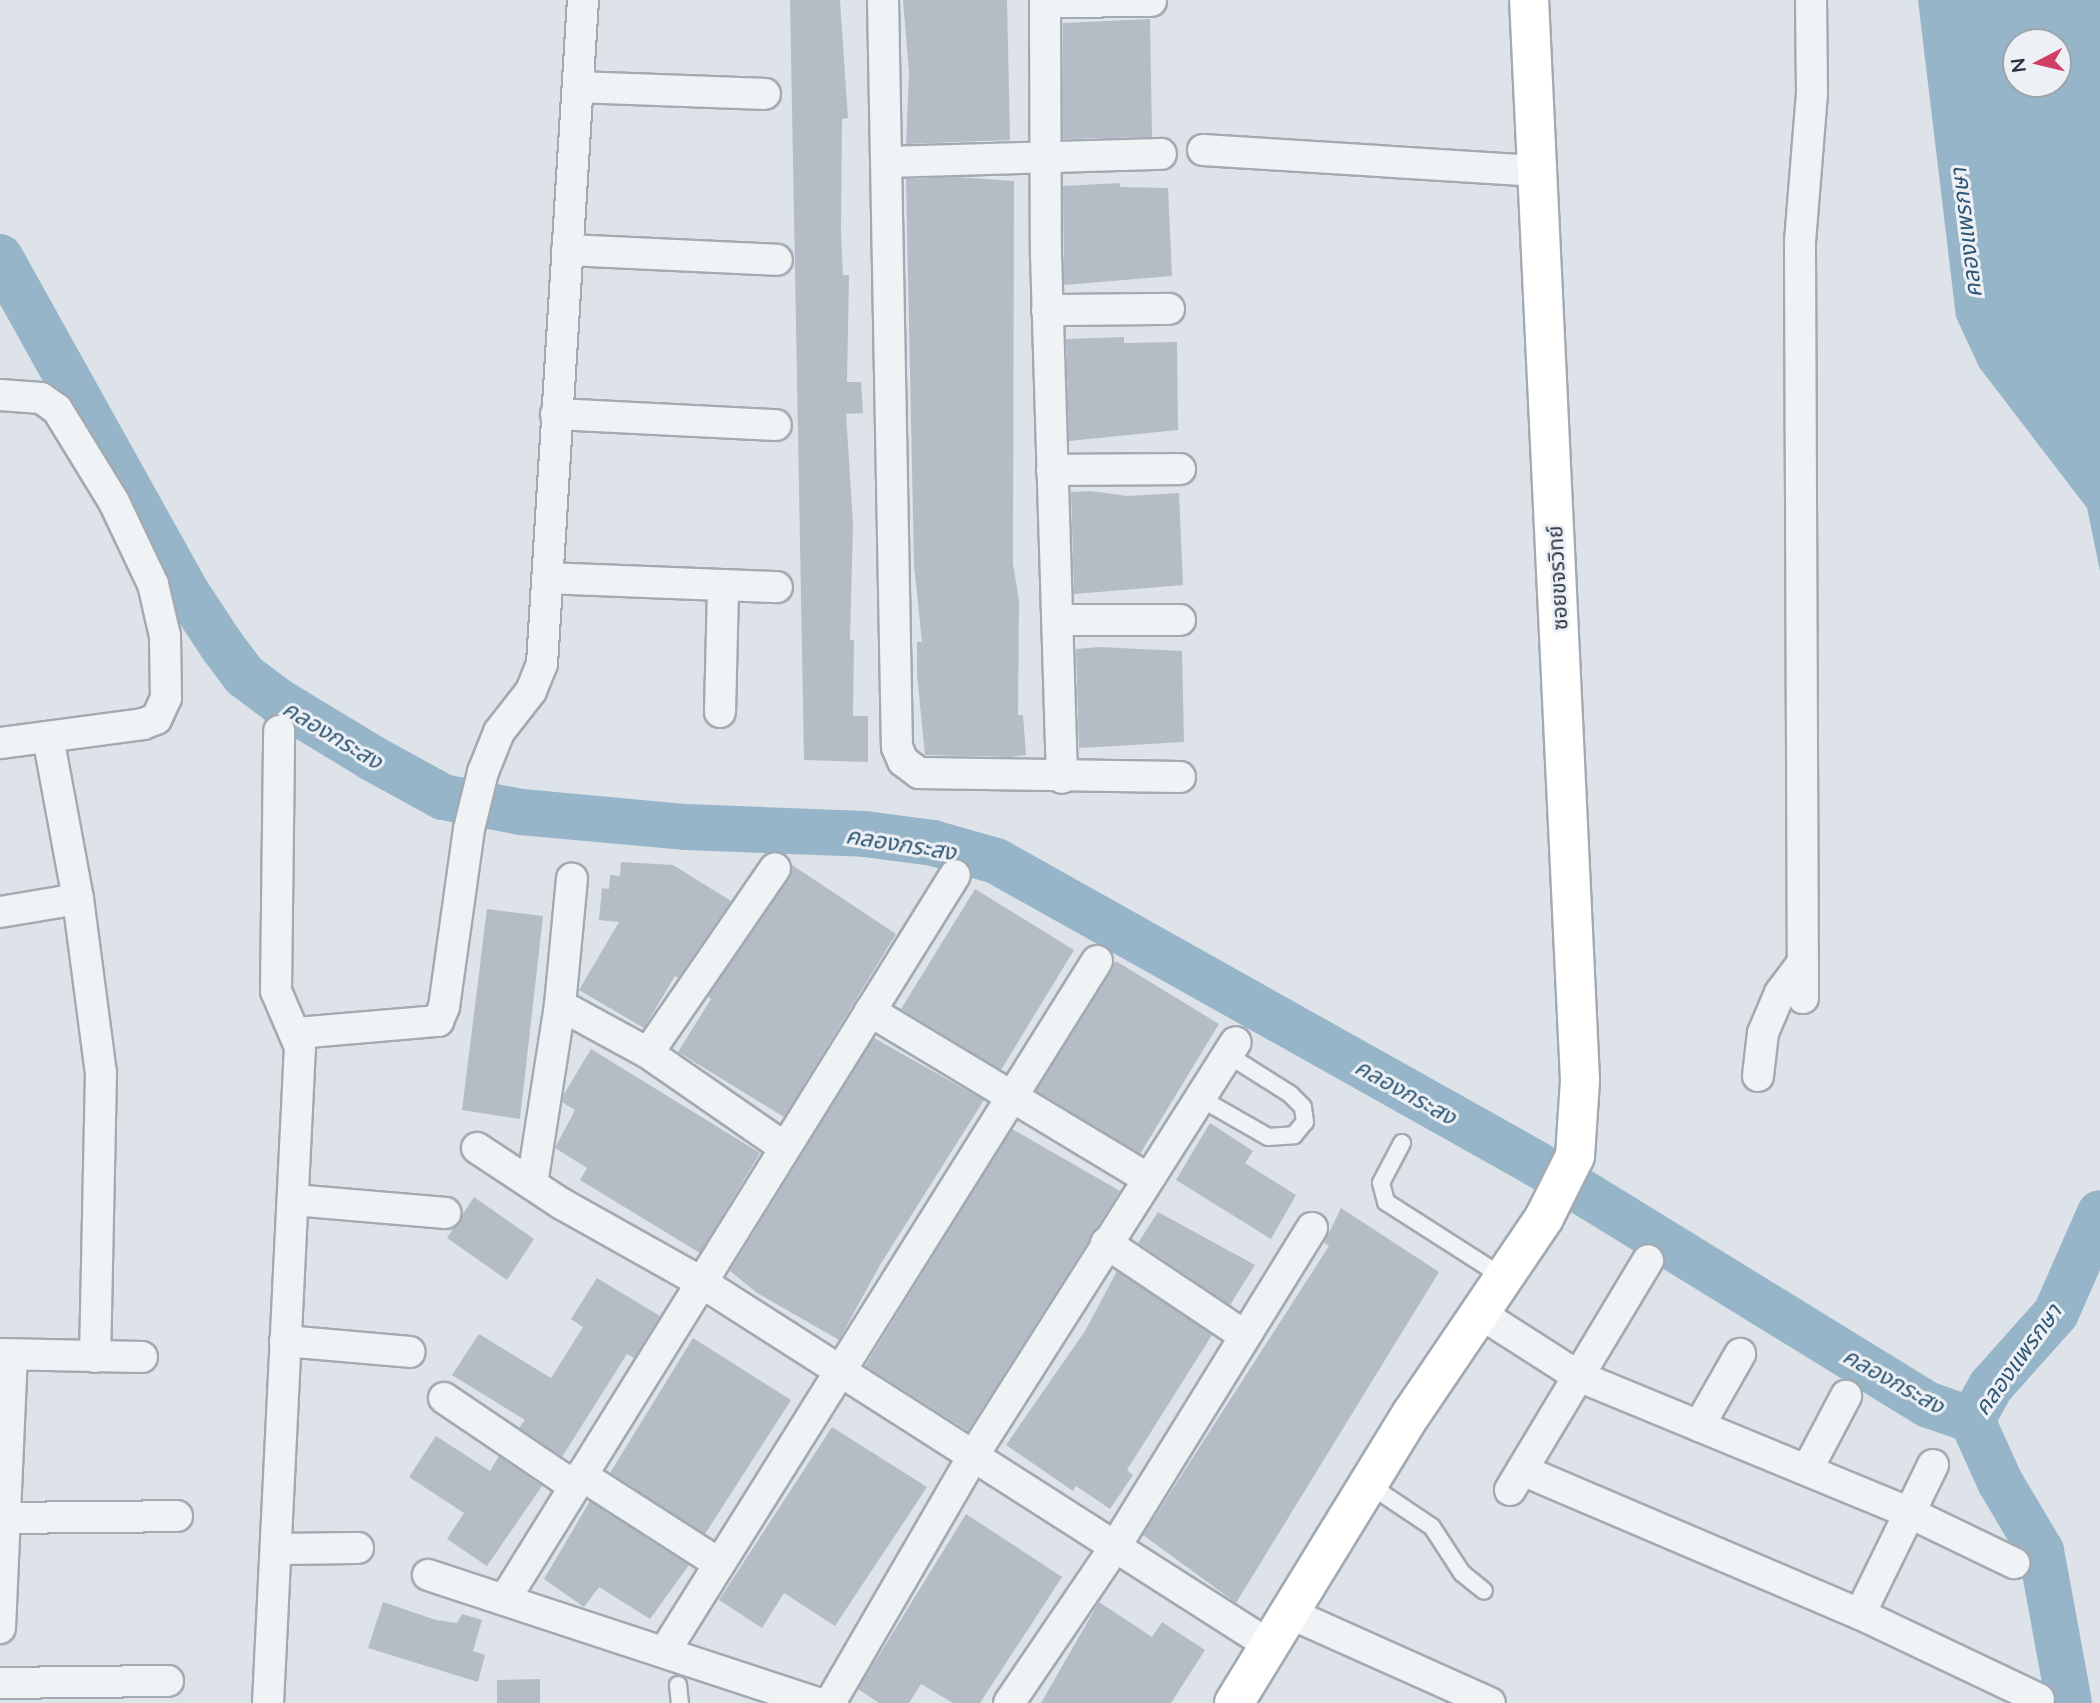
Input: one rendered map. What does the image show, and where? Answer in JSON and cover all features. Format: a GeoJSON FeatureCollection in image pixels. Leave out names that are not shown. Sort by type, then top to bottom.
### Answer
{"type":"FeatureCollection","features":[{"type":"Feature","properties":{"kind":"street"},"geometry":{"type":"LineString","coordinates":[[297,1033],[438,1021],[444,1007],[469,828],[483,772],[499,732],[531,691],[542,664],[583,0]]}},
{"type":"Feature","properties":{"kind":"street"},"geometry":{"type":"LineString","coordinates":[[883,0],[897,747],[903,761],[919,773],[1062,778],[1180,777]]}},
{"type":"Feature","properties":{"kind":"street","name":"ซอยขจรวิทย์"},"geometry":{"type":"LineString","coordinates":[[1505,1278],[1544,1219],[1575,1156],[1580,1080],[1528,0]]}},
{"type":"Feature","properties":{"kind":"street"},"geometry":{"type":"LineString","coordinates":[[1803,998],[1800,242],[1812,94],[1811,0]]}},
{"type":"Feature","properties":{"kind":"street"},"geometry":{"type":"LineString","coordinates":[[1062,778],[1047,310],[1045,1],[1151,1]]}},
{"type":"Feature","properties":{"kind":"street"},"geometry":{"type":"LineString","coordinates":[[578,87],[765,94]]}},
{"type":"Feature","properties":{"kind":"street"},"geometry":{"type":"LineString","coordinates":[[1203,150],[1538,171]]}},
{"type":"Feature","properties":{"kind":"street"},"geometry":{"type":"LineString","coordinates":[[887,162],[1046,160],[1161,154]]}},
{"type":"Feature","properties":{"kind":"street"},"geometry":{"type":"LineString","coordinates":[[567,250],[777,260]]}},
{"type":"Feature","properties":{"kind":"street"},"geometry":{"type":"LineString","coordinates":[[1047,310],[1169,309]]}},
{"type":"Feature","properties":{"kind":"street"},"geometry":{"type":"LineString","coordinates":[[0,395],[41,398],[70,424],[153,584],[165,636],[166,698],[156,719],[0,743]]}},
{"type":"Feature","properties":{"kind":"street"},"geometry":{"type":"LineString","coordinates":[[556,414],[776,425]]}},
{"type":"Feature","properties":{"kind":"street"},"geometry":{"type":"LineString","coordinates":[[1052,470],[1180,469]]}},
{"type":"Feature","properties":{"kind":"street"},"geometry":{"type":"LineString","coordinates":[[548,578],[776,587]]}},
{"type":"Feature","properties":{"kind":"street"},"geometry":{"type":"LineString","coordinates":[[720,712],[723,585]]}},
{"type":"Feature","properties":{"kind":"street"},"geometry":{"type":"LineString","coordinates":[[1057,620],[1181,620]]}},
{"type":"Feature","properties":{"kind":"street"},"geometry":{"type":"LineString","coordinates":[[268,1703],[294,1200],[297,1033],[281,1009],[276,991],[279,731]]}},
{"type":"Feature","properties":{"kind":"street"},"geometry":{"type":"LineString","coordinates":[[48,737],[78,899],[102,1073],[95,1357]]}},
{"type":"Feature","properties":{"kind":"street"},"geometry":{"type":"LineString","coordinates":[[649,1053],[775,867]]}},
{"type":"Feature","properties":{"kind":"street"},"geometry":{"type":"LineString","coordinates":[[505,1599],[955,875]]}},
{"type":"Feature","properties":{"kind":"street"},"geometry":{"type":"LineString","coordinates":[[532,1184],[560,1004],[572,879]]}},
{"type":"Feature","properties":{"kind":"street"},"geometry":{"type":"LineString","coordinates":[[0,912],[78,899]]}},
{"type":"Feature","properties":{"kind":"street"},"geometry":{"type":"LineString","coordinates":[[665,1651],[837,1369],[1097,961]]}},
{"type":"Feature","properties":{"kind":"street"},"geometry":{"type":"LineString","coordinates":[[1758,1076],[1763,1034],[1780,993],[1803,963]]}},
{"type":"Feature","properties":{"kind":"street"},"geometry":{"type":"LineString","coordinates":[[560,1004],[649,1053],[784,1147]]}},
{"type":"Feature","properties":{"kind":"street"},"geometry":{"type":"LineString","coordinates":[[870,1011],[1147,1178]]}},
{"type":"Feature","properties":{"kind":"street"},"geometry":{"type":"LineString","coordinates":[[830,1703],[973,1456],[1147,1178],[1232,1049]]}},
{"type":"Feature","properties":{"kind":"street"},"geometry":{"type":"LineString","coordinates":[[477,1149],[701,1282],[1269,1645]]}},
{"type":"Feature","properties":{"kind":"street"},"geometry":{"type":"LineString","coordinates":[[294,1200],[444,1213]]}},
{"type":"Feature","properties":{"kind":"street"},"geometry":{"type":"LineString","coordinates":[[1009,1703],[1115,1547],[1312,1228]]}},
{"type":"Feature","properties":{"kind":"street"},"geometry":{"type":"LineString","coordinates":[[1107,1243],[1245,1336]]}},
{"type":"Feature","properties":{"kind":"street"},"geometry":{"type":"LineString","coordinates":[[1648,1260],[1516,1480],[1860,1614],[2039,1699]]}},
{"type":"Feature","properties":{"kind":"street"},"geometry":{"type":"LineString","coordinates":[[1234,1703],[1368,1484],[1505,1278]]}},
{"type":"Feature","properties":{"kind":"street"},"geometry":{"type":"LineString","coordinates":[[1481,1314],[1578,1376],[1908,1512],[2014,1563]]}},
{"type":"Feature","properties":{"kind":"street"},"geometry":{"type":"LineString","coordinates":[[285,1341],[410,1352]]}},
{"type":"Feature","properties":{"kind":"street"},"geometry":{"type":"LineString","coordinates":[[1699,1426],[1740,1354]]}},
{"type":"Feature","properties":{"kind":"street"},"geometry":{"type":"LineString","coordinates":[[0,1628],[6,1355],[142,1357]]}},
{"type":"Feature","properties":{"kind":"street"},"geometry":{"type":"LineString","coordinates":[[1807,1471],[1846,1396]]}},
{"type":"Feature","properties":{"kind":"street"},"geometry":{"type":"LineString","coordinates":[[444,1398],[718,1563]]}},
{"type":"Feature","properties":{"kind":"street"},"geometry":{"type":"LineString","coordinates":[[1860,1614],[1933,1465]]}},
{"type":"Feature","properties":{"kind":"street"},"geometry":{"type":"LineString","coordinates":[[2,1518],[177,1516]]}},
{"type":"Feature","properties":{"kind":"street"},"geometry":{"type":"LineString","coordinates":[[277,1549],[358,1548]]}},
{"type":"Feature","properties":{"kind":"street"},"geometry":{"type":"LineString","coordinates":[[428,1575],[818,1703]]}},
{"type":"Feature","properties":{"kind":"street"},"geometry":{"type":"LineString","coordinates":[[1289,1613],[1490,1703]]}},
{"type":"Feature","properties":{"kind":"street"},"geometry":{"type":"LineString","coordinates":[[0,1683],[168,1681]]}},
{"type":"Feature","properties":{"kind":"lane"},"geometry":{"type":"LineString","coordinates":[[1200,1098],[1269,1138],[1294,1135],[1305,1122],[1303,1107],[1232,1049]]}},
{"type":"Feature","properties":{"kind":"lane"},"geometry":{"type":"LineString","coordinates":[[1402,1143],[1381,1183],[1386,1202],[1505,1278]]}},
{"type":"Feature","properties":{"kind":"lane"},"geometry":{"type":"LineString","coordinates":[[1368,1484],[1432,1527],[1462,1573],[1484,1591]]}},
{"type":"Feature","properties":{"kind":"lane"},"geometry":{"type":"LineString","coordinates":[[678,1685],[680,1703]]}},
{"type":"Feature","properties":{"kind":"water"},"geometry":{"type":"Polygon","coordinates":[[[1918,0],[2100,0],[2100,571],[2087,508],[1979,367],[1956,317],[1918,0]]]}},
{"type":"Feature","properties":{"kind":"building"},"geometry":{"type":"Polygon","coordinates":[[[790,0],[840,0],[848,118],[842,119],[841,232],[843,275],[849,275],[847,382],[861,382],[863,413],[846,414],[853,524],[850,640],[854,640],[853,716],[868,716],[868,762],[804,760],[790,0]]]}},
{"type":"Feature","properties":{"kind":"building"},"geometry":{"type":"Polygon","coordinates":[[[903,0],[1007,0],[1010,140],[906,144],[909,72],[903,0]]]}},
{"type":"Feature","properties":{"kind":"building"},"geometry":{"type":"Polygon","coordinates":[[[1150,19],[1152,137],[1063,139],[1063,23],[1150,19]]]}},
{"type":"Feature","properties":{"kind":"building"},"geometry":{"type":"Polygon","coordinates":[[[957,177],[1014,181],[1013,564],[1019,600],[1018,715],[1023,715],[1026,755],[1009,757],[925,755],[917,674],[917,642],[922,642],[914,565],[906,179],[957,177]]]}},
{"type":"Feature","properties":{"kind":"building"},"geometry":{"type":"Polygon","coordinates":[[[1120,183],[1120,187],[1168,188],[1172,276],[1064,285],[1063,186],[1120,183]]]}},
{"type":"Feature","properties":{"kind":"building"},"geometry":{"type":"Polygon","coordinates":[[[1124,337],[1124,343],[1177,342],[1178,430],[1069,441],[1066,339],[1124,337]]]}},
{"type":"Feature","properties":{"kind":"building"},"geometry":{"type":"Polygon","coordinates":[[[1091,491],[1127,496],[1179,493],[1183,585],[1074,594],[1071,492],[1091,491]]]}},
{"type":"Feature","properties":{"kind":"building"},"geometry":{"type":"Polygon","coordinates":[[[1099,647],[1182,651],[1184,742],[1079,748],[1076,649],[1099,647]]]}},
{"type":"Feature","properties":{"kind":"building"},"geometry":{"type":"Polygon","coordinates":[[[621,862],[673,865],[731,901],[678,978],[675,976],[644,1028],[579,990],[619,922],[599,920],[602,888],[609,889],[610,875],[620,876],[621,862]]]}},
{"type":"Feature","properties":{"kind":"building"},"geometry":{"type":"Polygon","coordinates":[[[792,865],[896,934],[784,1117],[678,1052],[711,999],[708,996],[789,878],[792,865]]]}},
{"type":"Feature","properties":{"kind":"building"},"geometry":{"type":"Polygon","coordinates":[[[975,889],[1074,950],[1001,1070],[901,1009],[975,889]]]}},
{"type":"Feature","properties":{"kind":"building"},"geometry":{"type":"Polygon","coordinates":[[[487,909],[543,916],[520,1119],[462,1110],[487,909]]]}},
{"type":"Feature","properties":{"kind":"building"},"geometry":{"type":"Polygon","coordinates":[[[1116,961],[1219,1024],[1140,1154],[1036,1091],[1116,961]]]}},
{"type":"Feature","properties":{"kind":"building"},"geometry":{"type":"Polygon","coordinates":[[[874,1038],[984,1100],[880,1265],[839,1340],[757,1293],[730,1271],[874,1038]]]}},
{"type":"Feature","properties":{"kind":"building"},"geometry":{"type":"Polygon","coordinates":[[[591,1049],[760,1153],[700,1253],[580,1180],[587,1168],[555,1148],[575,1110],[562,1102],[564,1094],[591,1049]]]}},
{"type":"Feature","properties":{"kind":"building"},"geometry":{"type":"Polygon","coordinates":[[[1210,1123],[1253,1151],[1245,1163],[1296,1195],[1271,1239],[1176,1180],[1210,1123]]]}},
{"type":"Feature","properties":{"kind":"building"},"geometry":{"type":"Polygon","coordinates":[[[1012,1129],[1120,1191],[968,1431],[865,1366],[1012,1129]]]}},
{"type":"Feature","properties":{"kind":"building"},"geometry":{"type":"Polygon","coordinates":[[[474,1197],[534,1239],[507,1280],[447,1238],[474,1197]]]}},
{"type":"Feature","properties":{"kind":"building"},"geometry":{"type":"Polygon","coordinates":[[[1341,1208],[1439,1272],[1236,1603],[1143,1535],[1329,1246],[1324,1243],[1341,1208]]]}},
{"type":"Feature","properties":{"kind":"building"},"geometry":{"type":"Polygon","coordinates":[[[1158,1212],[1255,1265],[1230,1305],[1138,1243],[1158,1212]]]}},
{"type":"Feature","properties":{"kind":"building"},"geometry":{"type":"Polygon","coordinates":[[[1117,1271],[1212,1335],[1127,1470],[1133,1475],[1110,1509],[1076,1486],[1073,1491],[1006,1445],[1085,1331],[1117,1271]]]}},
{"type":"Feature","properties":{"kind":"building"},"geometry":{"type":"Polygon","coordinates":[[[597,1278],[660,1316],[634,1358],[627,1354],[562,1457],[519,1428],[525,1420],[452,1375],[479,1334],[551,1378],[583,1327],[571,1319],[597,1278]]]}},
{"type":"Feature","properties":{"kind":"building"},"geometry":{"type":"Polygon","coordinates":[[[693,1338],[791,1400],[705,1534],[610,1473],[693,1338]]]}},
{"type":"Feature","properties":{"kind":"building"},"geometry":{"type":"Polygon","coordinates":[[[832,1427],[927,1487],[835,1626],[784,1593],[762,1628],[719,1600],[832,1427]]]}},
{"type":"Feature","properties":{"kind":"building"},"geometry":{"type":"Polygon","coordinates":[[[436,1436],[490,1471],[499,1456],[542,1486],[487,1566],[447,1539],[464,1513],[409,1477],[436,1436]]]}},
{"type":"Feature","properties":{"kind":"building"},"geometry":{"type":"Polygon","coordinates":[[[590,1501],[689,1565],[650,1619],[599,1587],[584,1607],[544,1579],[590,1501]]]}},
{"type":"Feature","properties":{"kind":"building"},"geometry":{"type":"Polygon","coordinates":[[[966,1514],[1062,1577],[980,1703],[953,1703],[921,1684],[909,1703],[879,1703],[858,1689],[966,1514]]]}},
{"type":"Feature","properties":{"kind":"building"},"geometry":{"type":"Polygon","coordinates":[[[383,1602],[436,1620],[457,1623],[462,1614],[482,1620],[473,1651],[485,1655],[478,1682],[368,1648],[383,1602]]]}},
{"type":"Feature","properties":{"kind":"building"},"geometry":{"type":"Polygon","coordinates":[[[1099,1602],[1152,1637],[1162,1622],[1205,1650],[1171,1703],[1041,1703],[1099,1602]]]}},
{"type":"Feature","properties":{"kind":"building"},"geometry":{"type":"Polygon","coordinates":[[[540,1679],[540,1703],[497,1703],[497,1680],[540,1679]]]}},
{"type":"Feature","properties":{"kind":"waterway","name":"คลองกระสง"},"geometry":{"type":"LineString","coordinates":[[0,257],[185,590],[222,646],[245,676],[278,701],[372,758],[443,797],[521,812],[686,827],[865,834],[933,843],[996,861],[1535,1163],[1929,1405],[1972,1420]]}},
{"type":"Feature","properties":{"kind":"waterway","name":"คลองแพรกษา"},"geometry":{"type":"LineString","coordinates":[[2069,1703],[2041,1551],[2000,1482],[1972,1420],[1991,1386],[2056,1313],[2100,1213]]}}]}
